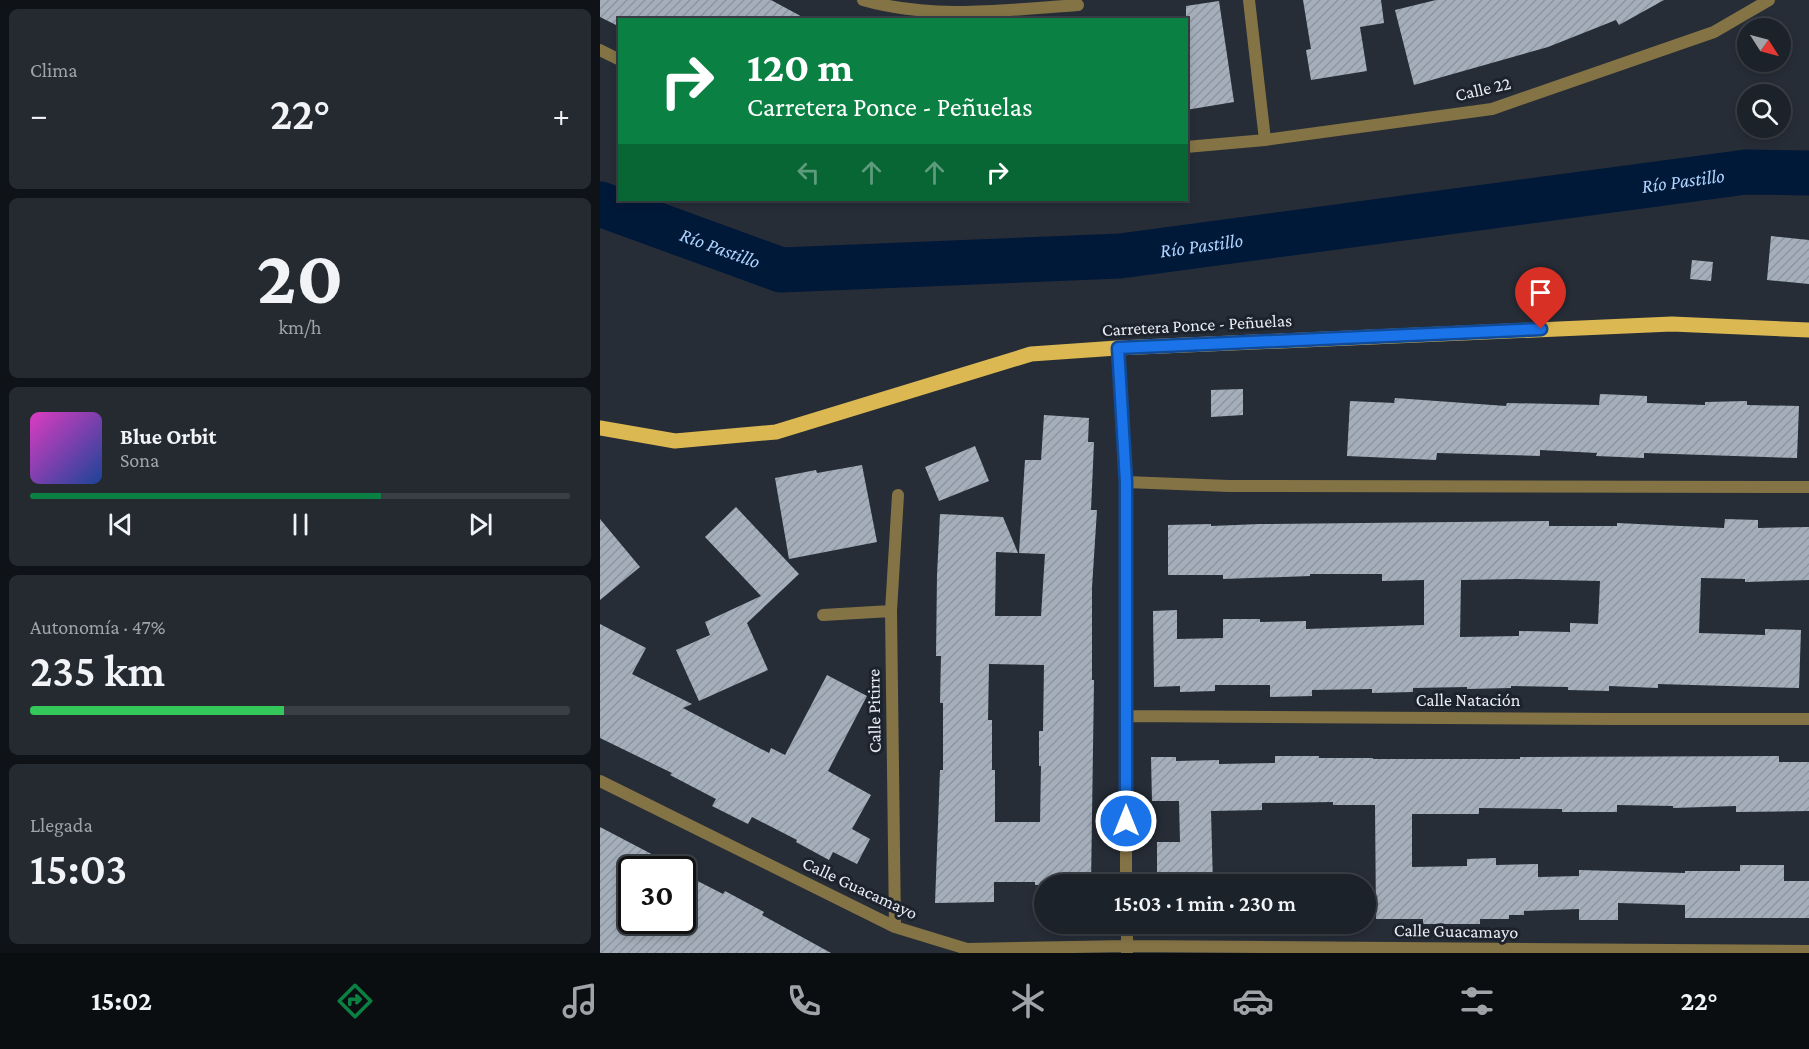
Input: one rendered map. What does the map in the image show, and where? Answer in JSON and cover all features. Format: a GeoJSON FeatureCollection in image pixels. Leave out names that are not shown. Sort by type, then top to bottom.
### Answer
{"type":"FeatureCollection","features":[{"type":"Feature","properties":{"kind":"main road","name":"Carretera Ponce - Peñuelas"},"geometry":{"type":"LineString","coordinates":[[600,428],[675,441],[776,432],[1031,354],[1118,348],[1672,324],[1809,330]]}},
{"type":"Feature","properties":{"kind":"street"},"geometry":{"type":"LineString","coordinates":[[862,0],[882,6],[942,13],[1005,5],[1078,5]]}},
{"type":"Feature","properties":{"kind":"street"},"geometry":{"type":"LineString","coordinates":[[1249,0],[1265,140]]}},
{"type":"Feature","properties":{"kind":"street","name":"Calle 22"},"geometry":{"type":"LineString","coordinates":[[1188,147],[1265,140],[1492,109],[1714,32],[1769,0]]}},
{"type":"Feature","properties":{"kind":"street"},"geometry":{"type":"LineString","coordinates":[[600,50],[618,59]]}},
{"type":"Feature","properties":{"kind":"street"},"geometry":{"type":"LineString","coordinates":[[1118,348],[1126,482],[1126,874]]}},
{"type":"Feature","properties":{"kind":"street"},"geometry":{"type":"LineString","coordinates":[[1126,482],[1229,486],[1809,487]]}},
{"type":"Feature","properties":{"kind":"street","name":"Calle Pitirre"},"geometry":{"type":"LineString","coordinates":[[894,927],[891,611],[898,495]]}},
{"type":"Feature","properties":{"kind":"street"},"geometry":{"type":"LineString","coordinates":[[823,615],[891,611]]}},
{"type":"Feature","properties":{"kind":"street","name":"Calle Natación"},"geometry":{"type":"LineString","coordinates":[[1126,716],[1809,719]]}},
{"type":"Feature","properties":{"kind":"street","name":"Calle Guacamayo"},"geometry":{"type":"LineString","coordinates":[[600,781],[894,927],[967,949],[1809,951]]}},
{"type":"Feature","properties":{"kind":"building"},"geometry":{"type":"Polygon","coordinates":[[[600,0],[771,0],[804,18],[618,18],[618,26],[600,17],[600,0]]]}},
{"type":"Feature","properties":{"kind":"building"},"geometry":{"type":"Polygon","coordinates":[[[1303,0],[1381,0],[1384,23],[1360,27],[1367,71],[1311,80],[1306,50],[1311,49],[1303,0]]]}},
{"type":"Feature","properties":{"kind":"building"},"geometry":{"type":"Polygon","coordinates":[[[1436,0],[1664,0],[1619,25],[1616,20],[1548,47],[1414,85],[1395,10],[1436,0]]]}},
{"type":"Feature","properties":{"kind":"building"},"geometry":{"type":"Polygon","coordinates":[[[1219,1],[1234,102],[1188,110],[1186,6],[1219,1]]]}},
{"type":"Feature","properties":{"kind":"building"},"geometry":{"type":"Polygon","coordinates":[[[1771,236],[1809,240],[1809,284],[1767,280],[1771,236]]]}},
{"type":"Feature","properties":{"kind":"building"},"geometry":{"type":"Polygon","coordinates":[[[1692,260],[1713,262],[1711,281],[1690,279],[1692,260]]]}},
{"type":"Feature","properties":{"kind":"building"},"geometry":{"type":"Polygon","coordinates":[[[1243,389],[1243,415],[1211,417],[1211,390],[1243,389]]]}},
{"type":"Feature","properties":{"kind":"building"},"geometry":{"type":"Polygon","coordinates":[[[1600,394],[1647,396],[1647,403],[1705,405],[1705,402],[1747,401],[1747,405],[1799,406],[1797,458],[1644,453],[1644,458],[1540,450],[1540,456],[1437,453],[1436,460],[1347,456],[1350,401],[1394,403],[1395,398],[1506,406],[1507,403],[1599,405],[1600,394]]]}},
{"type":"Feature","properties":{"kind":"building"},"geometry":{"type":"Polygon","coordinates":[[[1044,415],[1089,418],[1088,442],[1094,442],[1091,510],[1097,510],[1092,587],[1092,680],[1094,680],[1091,874],[1034,874],[1034,882],[994,882],[994,902],[935,903],[940,770],[943,770],[943,703],[940,703],[941,656],[936,656],[940,514],[1003,517],[1018,553],[996,552],[995,616],[1041,616],[1045,554],[1019,553],[1025,460],[1041,460],[1044,415]],[[989,664],[988,720],[992,720],[995,822],[1040,822],[1039,731],[1043,731],[1044,665],[989,664]]]}},
{"type":"Feature","properties":{"kind":"building"},"geometry":{"type":"Polygon","coordinates":[[[975,446],[989,481],[939,501],[925,467],[975,446]]]}},
{"type":"Feature","properties":{"kind":"building"},"geometry":{"type":"Polygon","coordinates":[[[862,465],[877,542],[789,559],[775,478],[816,470],[817,473],[862,465]]]}},
{"type":"Feature","properties":{"kind":"building"},"geometry":{"type":"Polygon","coordinates":[[[736,507],[799,574],[747,623],[768,670],[699,701],[676,650],[710,635],[705,622],[761,596],[705,537],[736,507]]]}},
{"type":"Feature","properties":{"kind":"building"},"geometry":{"type":"Polygon","coordinates":[[[600,519],[640,567],[600,600],[600,519]]]}},
{"type":"Feature","properties":{"kind":"building"},"geometry":{"type":"Polygon","coordinates":[[[1725,519],[1758,520],[1758,528],[1809,527],[1809,580],[1745,582],[1745,579],[1701,578],[1699,633],[1765,635],[1765,629],[1801,630],[1799,688],[1658,684],[1658,688],[1609,686],[1609,691],[1568,690],[1568,687],[1511,686],[1511,688],[1467,689],[1467,687],[1413,688],[1413,692],[1372,693],[1372,689],[1312,690],[1312,696],[1270,697],[1270,685],[1215,685],[1215,691],[1180,692],[1180,686],[1154,687],[1153,611],[1177,610],[1177,639],[1223,638],[1223,619],[1260,619],[1260,622],[1306,621],[1306,629],[1424,625],[1424,580],[1382,581],[1382,574],[1310,574],[1310,576],[1223,579],[1223,575],[1168,575],[1168,525],[1549,521],[1549,526],[1617,526],[1617,523],[1724,528],[1725,519]],[[1461,580],[1460,637],[1519,636],[1519,631],[1570,632],[1570,623],[1598,624],[1600,581],[1461,580]]]}},
{"type":"Feature","properties":{"kind":"building"},"geometry":{"type":"Polygon","coordinates":[[[600,624],[646,648],[632,674],[692,704],[683,708],[769,753],[771,748],[785,755],[827,675],[867,696],[828,771],[871,795],[852,829],[870,839],[857,864],[833,852],[829,860],[796,842],[797,840],[752,817],[748,824],[712,806],[716,799],[670,775],[672,773],[600,738],[600,624]]]}},
{"type":"Feature","properties":{"kind":"building"},"geometry":{"type":"Polygon","coordinates":[[[1275,756],[1520,759],[1520,757],[1779,756],[1779,762],[1809,762],[1809,811],[1736,812],[1736,806],[1673,808],[1673,806],[1617,805],[1617,812],[1479,808],[1479,814],[1412,814],[1412,867],[1467,866],[1467,859],[1496,858],[1496,865],[1538,864],[1538,877],[1579,876],[1579,870],[1685,873],[1685,871],[1740,871],[1740,865],[1784,865],[1784,881],[1809,881],[1809,918],[1685,918],[1685,905],[1618,903],[1618,920],[1579,920],[1579,909],[1524,911],[1524,915],[1509,915],[1509,919],[1480,919],[1480,924],[1423,924],[1423,919],[1376,919],[1375,805],[1333,805],[1333,802],[1262,803],[1262,810],[1211,811],[1213,874],[1157,874],[1157,842],[1180,842],[1179,801],[1152,801],[1151,757],[1176,757],[1176,761],[1219,760],[1219,764],[1275,763],[1275,756]]]}},
{"type":"Feature","properties":{"kind":"building"},"geometry":{"type":"Polygon","coordinates":[[[600,827],[655,856],[618,856],[618,934],[696,934],[696,880],[723,894],[725,891],[764,912],[762,915],[831,953],[600,953],[600,827]]]}},
{"type":"Feature","properties":{"kind":"waterway","name":"Río Pastillo"},"geometry":{"type":"LineString","coordinates":[[600,204],[781,270],[1120,256],[1746,172],[1809,173]]}},
{"type":"Feature","properties":{"kind":"route"},"geometry":{"type":"LineString","coordinates":[[1126,821],[1126,482],[1118,348],[1541,329]]}}]}
